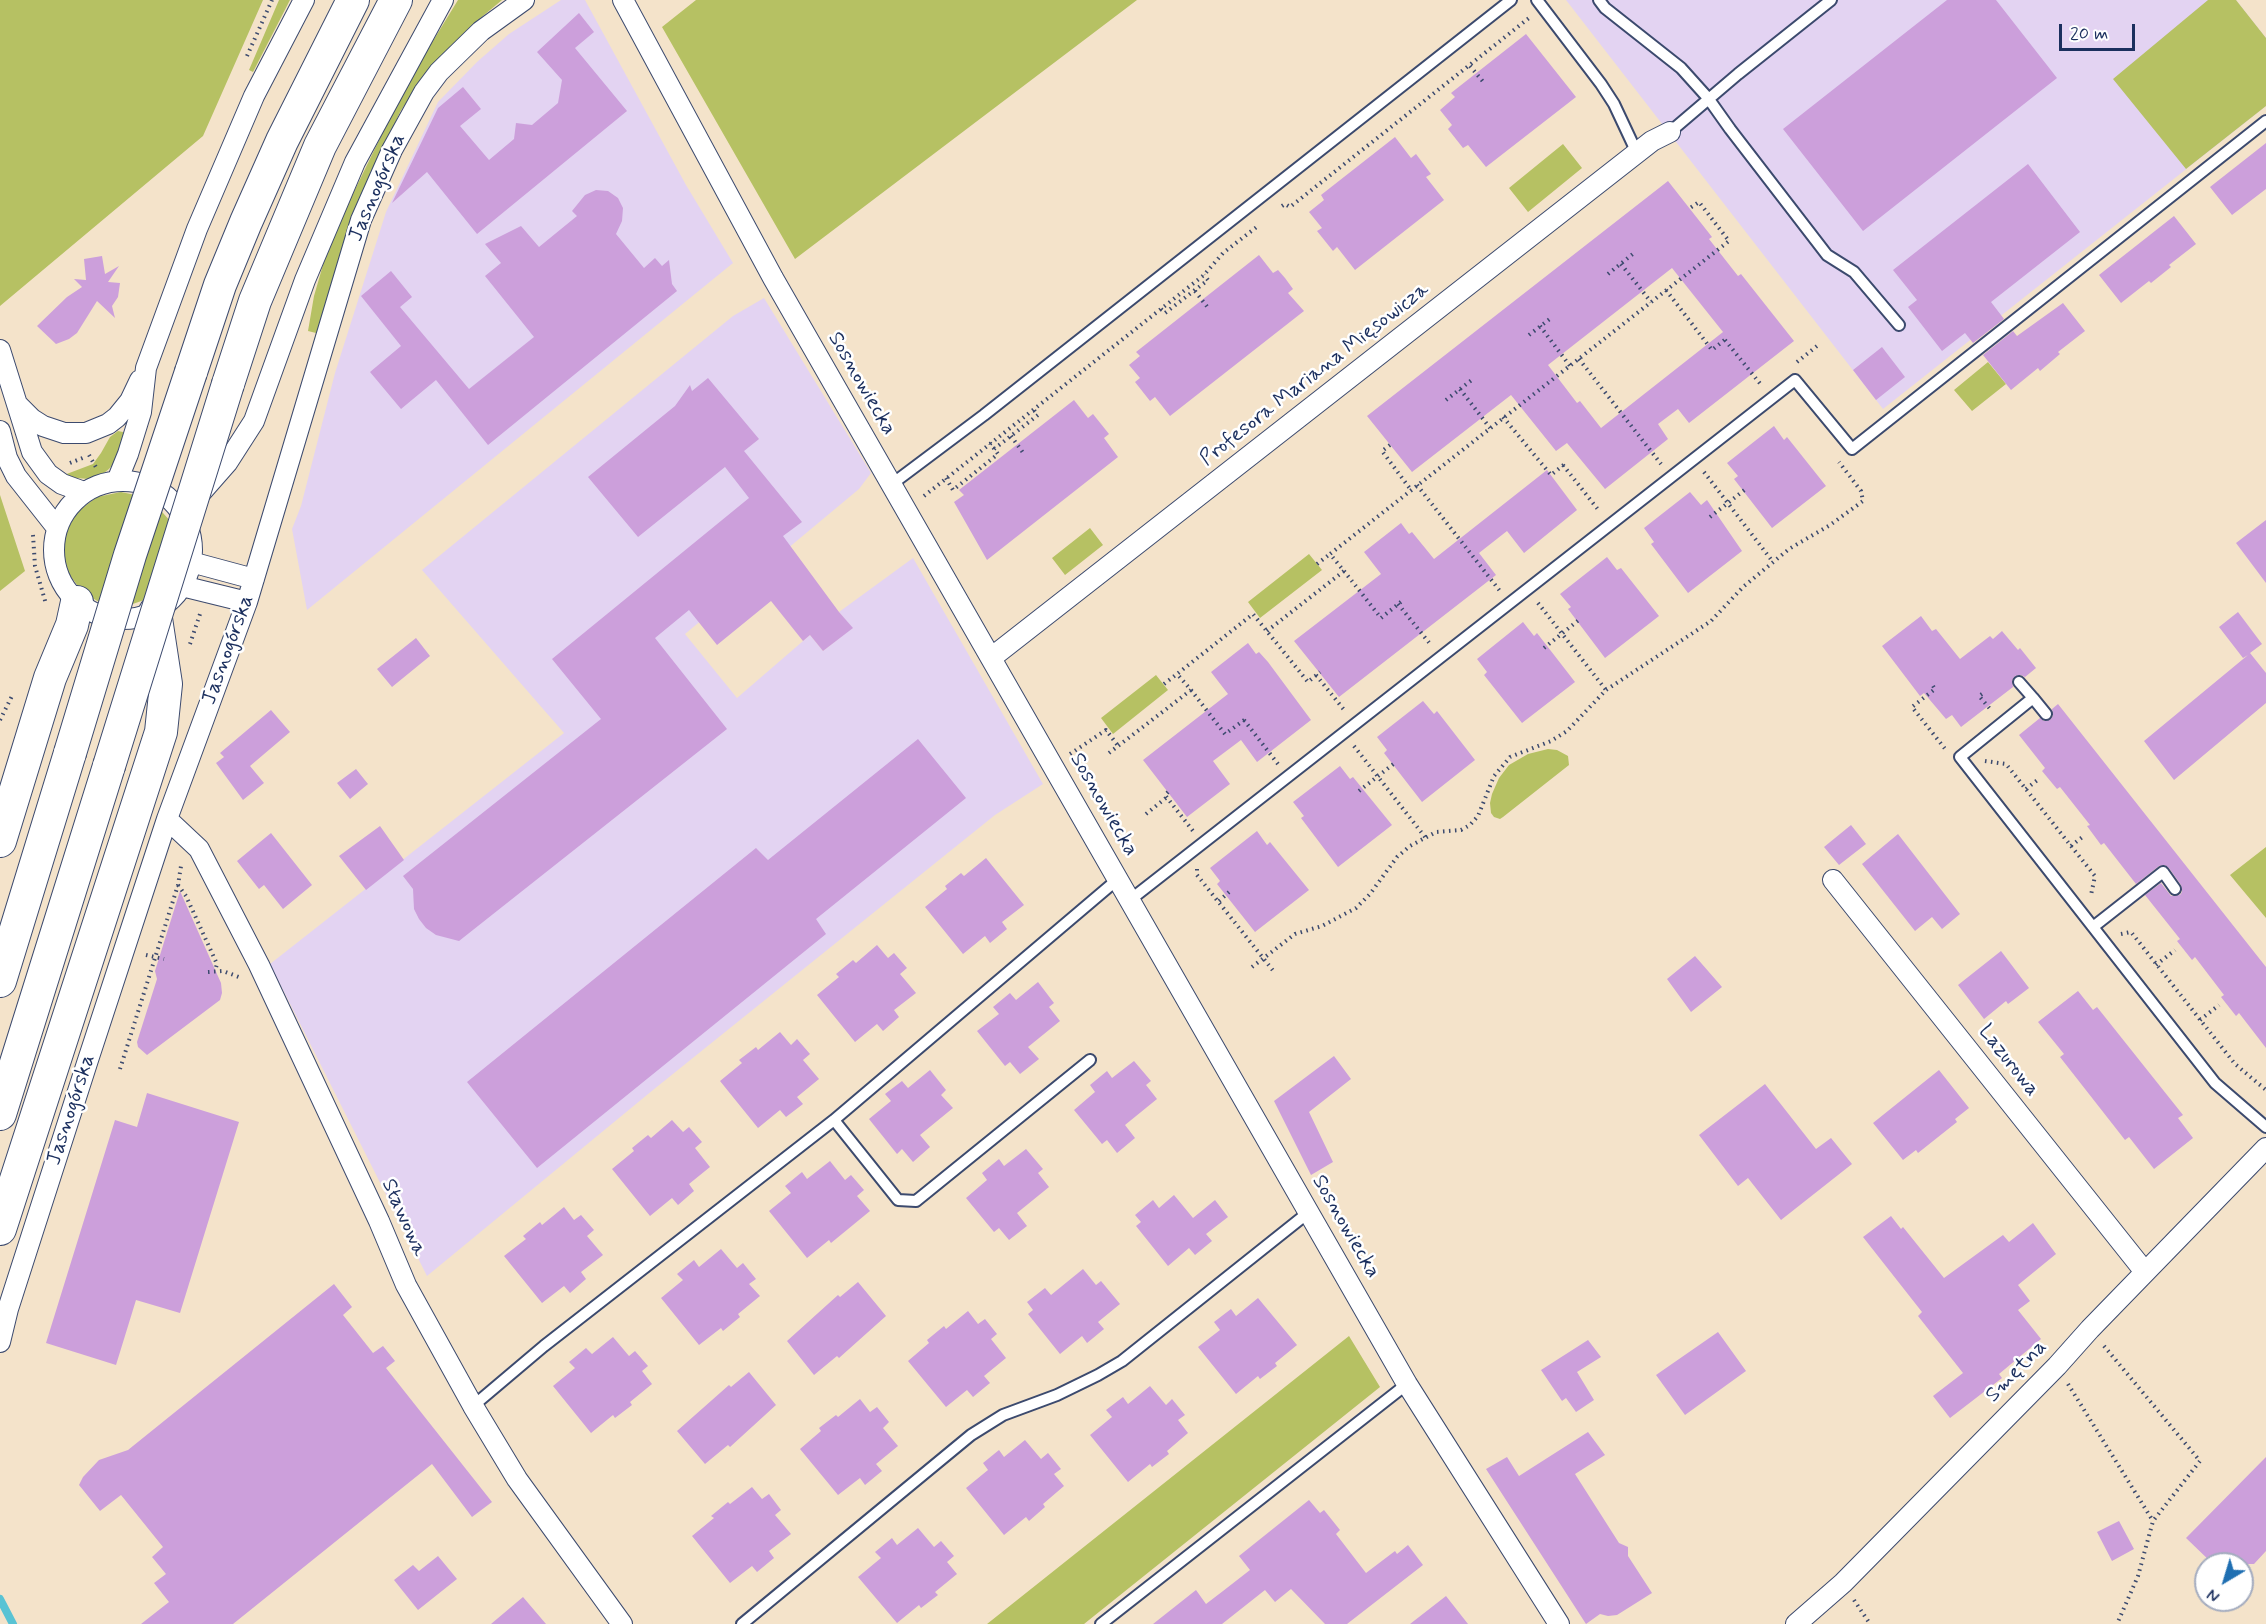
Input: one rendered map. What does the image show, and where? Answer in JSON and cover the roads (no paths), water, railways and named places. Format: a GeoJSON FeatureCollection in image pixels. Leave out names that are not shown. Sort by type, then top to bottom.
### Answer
{"type":"FeatureCollection","features":[{"type":"Feature","properties":{"kind":"main road"},"geometry":{"type":"LineString","coordinates":[[0,981],[130,555],[220,285],[282,141],[353,0]]}},
{"type":"Feature","properties":{"kind":"main road"},"geometry":{"type":"LineString","coordinates":[[0,1114],[255,301],[320,146],[396,0]]}},
{"type":"Feature","properties":{"kind":"main road"},"geometry":{"type":"LineString","coordinates":[[0,841],[50,678],[72,625],[62,605]]}},
{"type":"Feature","properties":{"kind":"main road"},"geometry":{"type":"LineString","coordinates":[[0,1229],[161,732],[166,684],[155,612]]}},
{"type":"Feature","properties":{"kind":"street"},"geometry":{"type":"LineString","coordinates":[[18,405],[43,426],[64,433],[86,433],[108,424],[123,411],[146,368],[197,229],[254,96],[304,0]]}},
{"type":"Feature","properties":{"kind":"street","name":"Jasnogórska"},"geometry":{"type":"LineString","coordinates":[[182,513],[227,463],[254,421],[305,280],[355,162],[443,0]]}},
{"type":"Feature","properties":{"kind":"street","name":"Jasnogórska"},"geometry":{"type":"LineString","coordinates":[[0,1342],[8,1309],[62,1139],[167,819],[247,602],[361,220],[407,120],[439,72],[481,31],[524,0]]}},
{"type":"Feature","properties":{"kind":"street","name":"Sosnowiecka"},"geometry":{"type":"LineString","coordinates":[[623,0],[773,278],[1407,1384],[1559,1624]]}},
{"type":"Feature","properties":{"kind":"street","name":"Profesora Mariana Mięsowicza"},"geometry":{"type":"LineString","coordinates":[[991,658],[1652,141],[1670,132]]}},
{"type":"Feature","properties":{"kind":"street"},"geometry":{"type":"LineString","coordinates":[[0,350],[32,452],[48,474],[62,484],[84,492]]}},
{"type":"Feature","properties":{"kind":"street"},"geometry":{"type":"LineString","coordinates":[[117,481],[141,412],[146,368]]}},
{"type":"Feature","properties":{"kind":"street"},"geometry":{"type":"LineString","coordinates":[[0,431],[7,458],[16,476],[57,528]]}},
{"type":"Feature","properties":{"kind":"street"},"geometry":{"type":"LineString","coordinates":[[106,482],[136,482],[154,488],[182,513],[189,530],[192,548],[191,562],[182,586],[167,604],[155,612],[135,619],[114,619],[62,605],[53,548],[57,528],[66,510],[84,492],[106,482]]}},
{"type":"Feature","properties":{"kind":"street"},"geometry":{"type":"LineString","coordinates":[[191,562],[254,579]]}},
{"type":"Feature","properties":{"kind":"street"},"geometry":{"type":"LineString","coordinates":[[182,586],[247,602]]}},
{"type":"Feature","properties":{"kind":"street","name":"Stawowa"},"geometry":{"type":"LineString","coordinates":[[167,819],[199,849],[259,965],[379,1221],[406,1285],[473,1406],[518,1479],[622,1624]]}},
{"type":"Feature","properties":{"kind":"street","name":"Lazurowa"},"geometry":{"type":"LineString","coordinates":[[1833,880],[2145,1272]]}},
{"type":"Feature","properties":{"kind":"street","name":"Smętna"},"geometry":{"type":"LineString","coordinates":[[1796,1624],[1843,1583],[2057,1366],[2266,1148]]}},
{"type":"Feature","properties":{"kind":"lane"},"geometry":{"type":"LineString","coordinates":[[891,484],[984,416],[1511,0]]}},
{"type":"Feature","properties":{"kind":"lane"},"geometry":{"type":"LineString","coordinates":[[1537,0],[1602,84],[1637,153]]}},
{"type":"Feature","properties":{"kind":"lane"},"geometry":{"type":"LineString","coordinates":[[1599,0],[1605,8],[1681,68],[1708,98],[1827,255],[1854,273],[1899,324]]}},
{"type":"Feature","properties":{"kind":"lane"},"geometry":{"type":"LineString","coordinates":[[1670,132],[1708,98],[1831,0]]}},
{"type":"Feature","properties":{"kind":"lane"},"geometry":{"type":"LineString","coordinates":[[1130,900],[1796,380],[1852,449],[2266,121]]}},
{"type":"Feature","properties":{"kind":"lane"},"geometry":{"type":"LineString","coordinates":[[2019,682],[2046,714]]}},
{"type":"Feature","properties":{"kind":"lane"},"geometry":{"type":"LineString","coordinates":[[2033,698],[1960,757],[2215,1083],[2266,1127]]}},
{"type":"Feature","properties":{"kind":"lane"},"geometry":{"type":"LineString","coordinates":[[2093,927],[2163,872],[2175,889]]}},
{"type":"Feature","properties":{"kind":"lane"},"geometry":{"type":"LineString","coordinates":[[473,1406],[544,1346],[834,1120],[1118,879]]}},
{"type":"Feature","properties":{"kind":"lane"},"geometry":{"type":"LineString","coordinates":[[834,1120],[898,1200],[916,1201],[1090,1060]]}},
{"type":"Feature","properties":{"kind":"lane"},"geometry":{"type":"LineString","coordinates":[[742,1624],[971,1435],[1003,1415],[1057,1395],[1098,1375],[1122,1360],[1309,1212]]}},
{"type":"Feature","properties":{"kind":"lane"},"geometry":{"type":"LineString","coordinates":[[1101,1624],[1407,1384]]}},
{"type":"Feature","properties":{"kind":"waterway"},"geometry":{"type":"LineString","coordinates":[[0,1599],[13,1624]]}}]}
